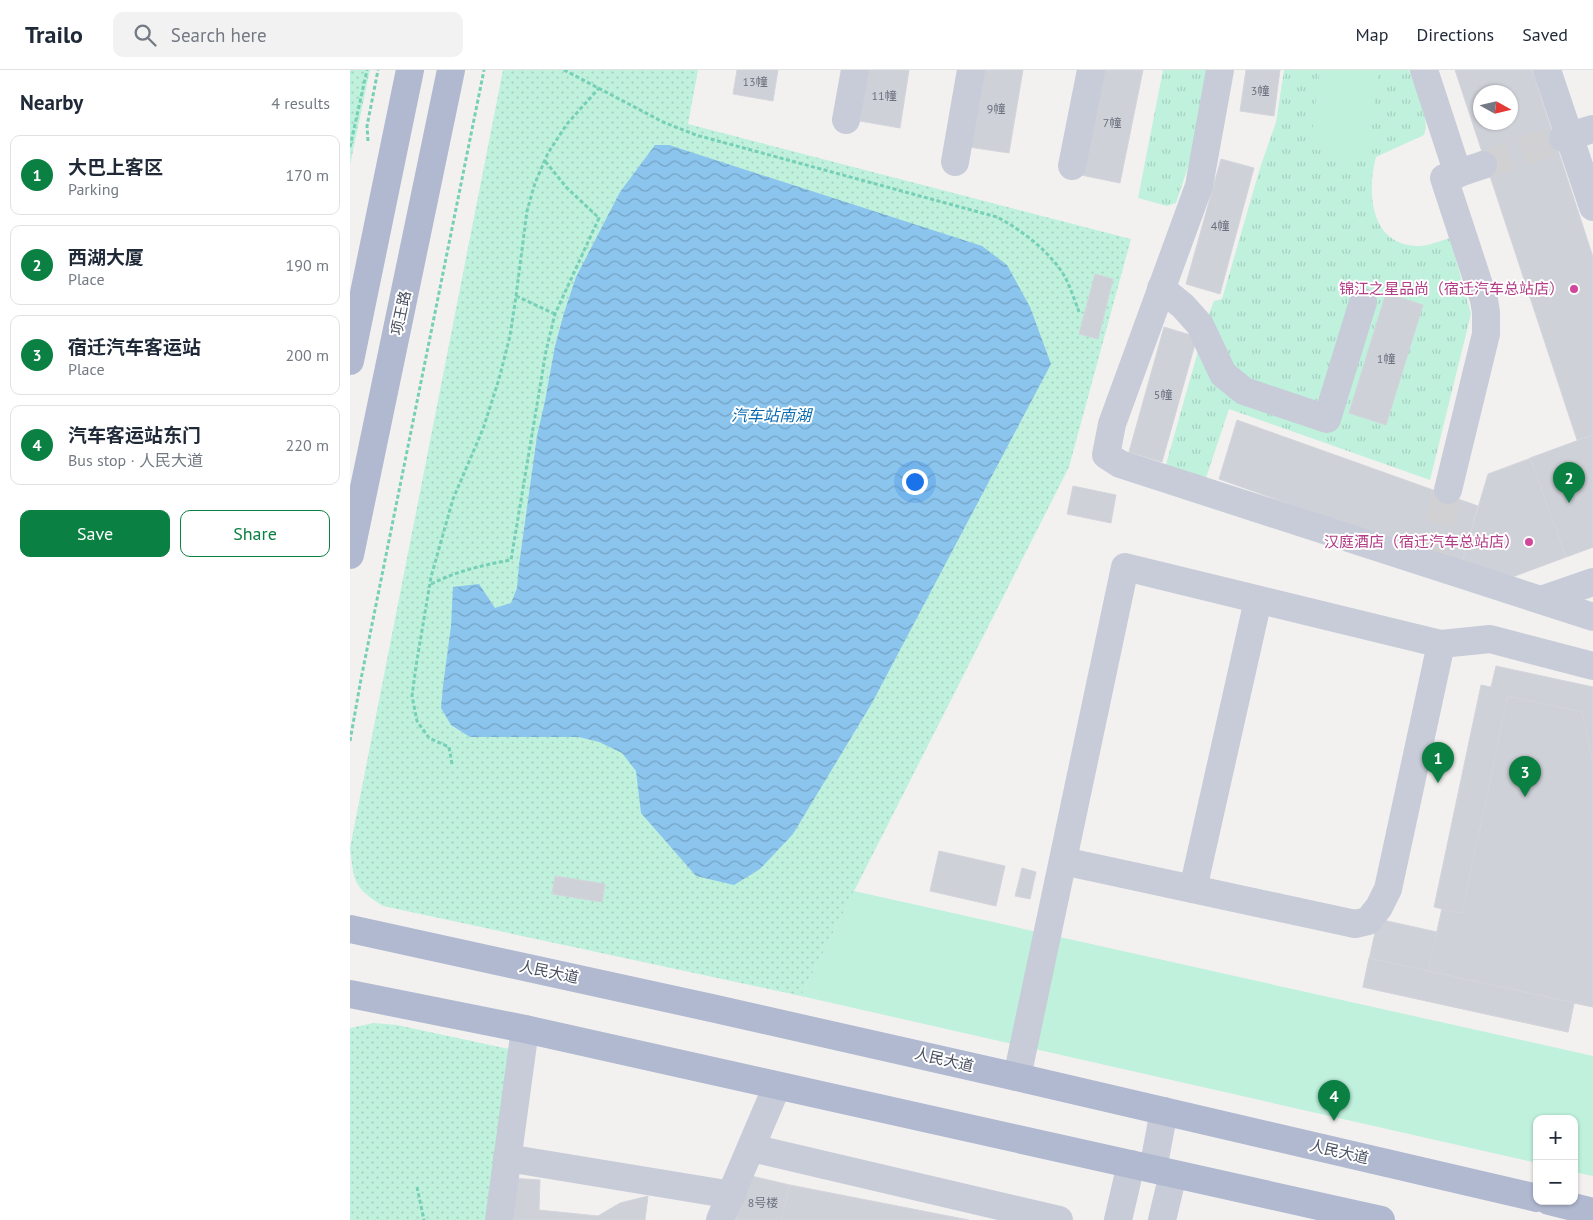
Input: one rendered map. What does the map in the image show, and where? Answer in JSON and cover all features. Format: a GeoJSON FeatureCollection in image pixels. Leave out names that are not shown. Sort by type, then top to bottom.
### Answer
{"type":"FeatureCollection","features":[{"type":"Feature","properties":{"kind":"main road"},"geometry":{"type":"LineString","coordinates":[[350,361],[410,70]]}},
{"type":"Feature","properties":{"kind":"main road","name":"项王路"},"geometry":{"type":"LineString","coordinates":[[350,555],[451,70]]}},
{"type":"Feature","properties":{"kind":"main road","name":"人民大道"},"geometry":{"type":"LineString","coordinates":[[350,930],[716,1009],[1533,1197]]}},
{"type":"Feature","properties":{"kind":"main road"},"geometry":{"type":"LineString","coordinates":[[350,994],[525,1029],[1381,1220]]}},
{"type":"Feature","properties":{"kind":"main road"},"geometry":{"type":"LineString","coordinates":[[1565,1205],[1593,1212]]}},
{"type":"Feature","properties":{"kind":"lane"},"geometry":{"type":"LineString","coordinates":[[846,120],[855,70]]}},
{"type":"Feature","properties":{"kind":"lane"},"geometry":{"type":"LineString","coordinates":[[954,162],[971,70]]}},
{"type":"Feature","properties":{"kind":"lane"},"geometry":{"type":"LineString","coordinates":[[1072,166],[1091,70]]}},
{"type":"Feature","properties":{"kind":"lane"},"geometry":{"type":"LineString","coordinates":[[1220,70],[1199,186],[1112,424],[1106,455],[1120,464],[1593,617]]}},
{"type":"Feature","properties":{"kind":"lane"},"geometry":{"type":"LineString","coordinates":[[1424,70],[1470,169],[1444,178],[1484,300],[1486,312],[1486,334],[1448,490]]}},
{"type":"Feature","properties":{"kind":"lane"},"geometry":{"type":"LineString","coordinates":[[1547,70],[1575,134],[1593,206]]}},
{"type":"Feature","properties":{"kind":"lane"},"geometry":{"type":"LineString","coordinates":[[1161,288],[1183,306],[1200,325],[1223,374],[1244,391],[1327,419],[1363,302]]}},
{"type":"Feature","properties":{"kind":"lane"},"geometry":{"type":"LineString","coordinates":[[1017,1077],[1125,567],[1441,644],[1490,639],[1593,666]]}},
{"type":"Feature","properties":{"kind":"lane"},"geometry":{"type":"LineString","coordinates":[[1541,600],[1593,582]]}},
{"type":"Feature","properties":{"kind":"lane"},"geometry":{"type":"LineString","coordinates":[[1193,889],[1258,600]]}},
{"type":"Feature","properties":{"kind":"lane"},"geometry":{"type":"LineString","coordinates":[[1063,861],[1355,924],[1368,921],[1388,889],[1441,644]]}},
{"type":"Feature","properties":{"kind":"lane"},"geometry":{"type":"LineString","coordinates":[[498,1220],[525,1029]]}},
{"type":"Feature","properties":{"kind":"lane"},"geometry":{"type":"LineString","coordinates":[[720,1220],[777,1086]]}},
{"type":"Feature","properties":{"kind":"lane"},"geometry":{"type":"LineString","coordinates":[[1118,1220],[1152,1169],[1164,1111]]}},
{"type":"Feature","properties":{"kind":"lane"},"geometry":{"type":"LineString","coordinates":[[752,1148],[1059,1220]]}},
{"type":"Feature","properties":{"kind":"lane"},"geometry":{"type":"LineString","coordinates":[[507,1158],[732,1195]]}},
{"type":"Feature","properties":{"kind":"lane"},"geometry":{"type":"LineString","coordinates":[[1152,1169],[1162,1220]]}},
{"type":"Feature","properties":{"kind":"path"},"geometry":{"type":"LineString","coordinates":[[350,147],[366,70]]}},
{"type":"Feature","properties":{"kind":"path"},"geometry":{"type":"LineString","coordinates":[[350,741],[484,70]]}},
{"type":"Feature","properties":{"kind":"path"},"geometry":{"type":"LineString","coordinates":[[564,70],[663,122],[696,135],[997,217],[1017,227],[1048,256],[1065,278],[1079,312]]}},
{"type":"Feature","properties":{"kind":"path"},"geometry":{"type":"LineString","coordinates":[[452,764],[449,747],[429,738],[417,721],[412,696],[430,584],[453,499],[483,429],[499,380],[510,336],[527,211],[535,182],[567,124],[600,88]]}},
{"type":"Feature","properties":{"kind":"path"},"geometry":{"type":"LineString","coordinates":[[430,584],[450,574],[481,565],[511,560],[546,351],[555,314],[599,218],[566,188],[545,161]]}},
{"type":"Feature","properties":{"kind":"path"},"geometry":{"type":"LineString","coordinates":[[516,296],[555,314]]}},
{"type":"Feature","properties":{"kind":"path"},"geometry":{"type":"LineString","coordinates":[[417,1187],[424,1220]]}},
{"type":"Feature","properties":{"kind":"green space"},"geometry":{"type":"Polygon","coordinates":[[[350,70],[370,70],[350,165],[350,70]]]}},
{"type":"Feature","properties":{"kind":"green space"},"geometry":{"type":"Polygon","coordinates":[[[503,70],[698,70],[688,124],[1131,239],[1069,467],[801,996],[383,906],[360,888],[354,876],[350,848],[503,70]]]}},
{"type":"Feature","properties":{"kind":"green space"},"geometry":{"type":"Polygon","coordinates":[[[1163,70],[1207,70],[1191,158],[1176,203],[1167,206],[1138,198],[1163,70]]]}},
{"type":"Feature","properties":{"kind":"green space"},"geometry":{"type":"Polygon","coordinates":[[[1284,70],[1409,70],[1418,94],[1424,112],[1426,128],[1424,135],[1376,157],[1373,170],[1372,199],[1380,226],[1389,236],[1400,243],[1420,246],[1450,238],[1471,314],[1430,480],[1229,409],[1205,481],[1165,468],[1207,319],[1214,301],[1222,299],[1260,168],[1276,122],[1284,70]]]}},
{"type":"Feature","properties":{"kind":"green space"},"geometry":{"type":"Polygon","coordinates":[[[1320,70],[1379,70],[1367,157],[1310,149],[1320,70]]]}},
{"type":"Feature","properties":{"kind":"green space"},"geometry":{"type":"Polygon","coordinates":[[[854,891],[1593,1056],[1593,1176],[1578,1173],[1578,1115],[1533,1115],[1533,1162],[801,996],[854,891]]]}},
{"type":"Feature","properties":{"kind":"green space"},"geometry":{"type":"Polygon","coordinates":[[[374,1023],[397,1025],[513,1050],[487,1220],[350,1220],[350,1028],[374,1023]]]}},
{"type":"Feature","properties":{"kind":"water","name":"汽车站南湖"},"geometry":{"type":"Polygon","coordinates":[[[655,145],[669,145],[982,246],[1007,265],[1030,307],[1051,364],[872,703],[793,834],[760,869],[734,885],[696,876],[641,813],[636,771],[622,753],[599,742],[579,737],[470,737],[451,725],[441,708],[451,626],[453,587],[479,584],[495,608],[511,603],[517,588],[537,436],[555,346],[564,313],[576,277],[620,192],[655,145]]]}},
{"type":"Feature","properties":{"kind":"building"},"geometry":{"type":"Polygon","coordinates":[[[737,70],[778,70],[773,101],[733,94],[737,70]]]}},
{"type":"Feature","properties":{"kind":"building"},"geometry":{"type":"Polygon","coordinates":[[[868,70],[909,70],[900,128],[860,121],[868,70]]]}},
{"type":"Feature","properties":{"kind":"building"},"geometry":{"type":"Polygon","coordinates":[[[981,70],[1023,70],[1009,153],[969,147],[981,70]]]}},
{"type":"Feature","properties":{"kind":"building"},"geometry":{"type":"Polygon","coordinates":[[[1103,70],[1143,70],[1120,183],[1081,175],[1103,70]]]}},
{"type":"Feature","properties":{"kind":"building"},"geometry":{"type":"Polygon","coordinates":[[[1246,70],[1280,70],[1274,116],[1240,111],[1246,70]]]}},
{"type":"Feature","properties":{"kind":"building"},"geometry":{"type":"Polygon","coordinates":[[[1455,70],[1532,70],[1593,257],[1593,435],[1577,440],[1475,130],[1518,130],[1518,85],[1473,85],[1473,125],[1455,70]]]}},
{"type":"Feature","properties":{"kind":"building"},"geometry":{"type":"Polygon","coordinates":[[[1221,159],[1254,168],[1220,294],[1186,284],[1221,159]]]}},
{"type":"Feature","properties":{"kind":"building"},"geometry":{"type":"Polygon","coordinates":[[[1095,274],[1113,279],[1098,339],[1079,334],[1095,274]]]}},
{"type":"Feature","properties":{"kind":"building"},"geometry":{"type":"Polygon","coordinates":[[[1386,293],[1423,305],[1386,425],[1349,413],[1386,293]]]}},
{"type":"Feature","properties":{"kind":"building"},"geometry":{"type":"Polygon","coordinates":[[[1164,327],[1197,337],[1162,462],[1129,452],[1164,327]]]}},
{"type":"Feature","properties":{"kind":"building"},"geometry":{"type":"Polygon","coordinates":[[[1237,420],[1478,506],[1461,565],[1219,479],[1237,420]]]}},
{"type":"Feature","properties":{"kind":"building"},"geometry":{"type":"Polygon","coordinates":[[[1593,435],[1593,547],[1507,579],[1461,565],[1488,474],[1593,435]]]}},
{"type":"Feature","properties":{"kind":"building"},"geometry":{"type":"Polygon","coordinates":[[[1593,435],[1593,547],[1566,557],[1530,458],[1593,435]]]}},
{"type":"Feature","properties":{"kind":"building"},"geometry":{"type":"Polygon","coordinates":[[[1073,486],[1116,495],[1111,523],[1067,514],[1073,486]]]}},
{"type":"Feature","properties":{"kind":"building"},"geometry":{"type":"Polygon","coordinates":[[[1496,666],[1593,687],[1593,1007],[1574,1003],[1568,1032],[1363,987],[1378,919],[1437,932],[1442,909],[1434,907],[1481,685],[1491,687],[1496,666]]]}},
{"type":"Feature","properties":{"kind":"building"},"geometry":{"type":"Polygon","coordinates":[[[1508,696],[1582,712],[1593,763],[1593,1007],[1428,971],[1442,909],[1462,913],[1508,696]]]}},
{"type":"Feature","properties":{"kind":"building"},"geometry":{"type":"Polygon","coordinates":[[[939,851],[1005,866],[996,906],[930,891],[939,851]]]}},
{"type":"Feature","properties":{"kind":"building"},"geometry":{"type":"Polygon","coordinates":[[[1022,868],[1036,872],[1030,899],[1015,896],[1022,868]]]}},
{"type":"Feature","properties":{"kind":"building"},"geometry":{"type":"Polygon","coordinates":[[[555,876],[605,884],[602,902],[552,894],[555,876]]]}},
{"type":"Feature","properties":{"kind":"building"},"geometry":{"type":"Polygon","coordinates":[[[1369,958],[1574,1003],[1568,1032],[1363,987],[1369,958]]]}},
{"type":"Feature","properties":{"kind":"building"},"geometry":{"type":"Polygon","coordinates":[[[747,1175],[790,1185],[781,1220],[736,1220],[747,1175]]]}},
{"type":"Feature","properties":{"kind":"building"},"geometry":{"type":"Polygon","coordinates":[[[510,1178],[540,1180],[539,1210],[598,1216],[620,1203],[648,1196],[645,1220],[505,1220],[510,1178]]]}},
{"type":"Feature","properties":{"kind":"building"},"geometry":{"type":"Polygon","coordinates":[[[790,1185],[969,1220],[781,1220],[790,1185]]]}},
{"type":"Feature","properties":{"kind":"tunnel"},"geometry":{"type":"LineString","coordinates":[[1483,165],[1563,138]]}},
{"type":"Feature","properties":{"kind":"tunnel"},"geometry":{"type":"LineString","coordinates":[[1429,564],[1448,490]]}},
{"type":"Feature","properties":{"kind":"place","name":"锦江之星品尚（宿迁汽车总站店）"},"geometry":{"type":"Point","coordinates":[1574,289]}},
{"type":"Feature","properties":{"kind":"place","name":"西湖大厦"},"geometry":{"type":"Point","coordinates":[1569,503]}},
{"type":"Feature","properties":{"kind":"place","name":"汉庭酒店（宿迁汽车总站店）"},"geometry":{"type":"Point","coordinates":[1529,542]}},
{"type":"Feature","properties":{"kind":"place","name":"大巴上客区"},"geometry":{"type":"Point","coordinates":[1438,783]}},
{"type":"Feature","properties":{"kind":"place","name":"宿迁汽车客运站"},"geometry":{"type":"Point","coordinates":[1525,797]}},
{"type":"Feature","properties":{"kind":"place","name":"汽车客运站东门"},"geometry":{"type":"Point","coordinates":[1334,1121]}}]}
